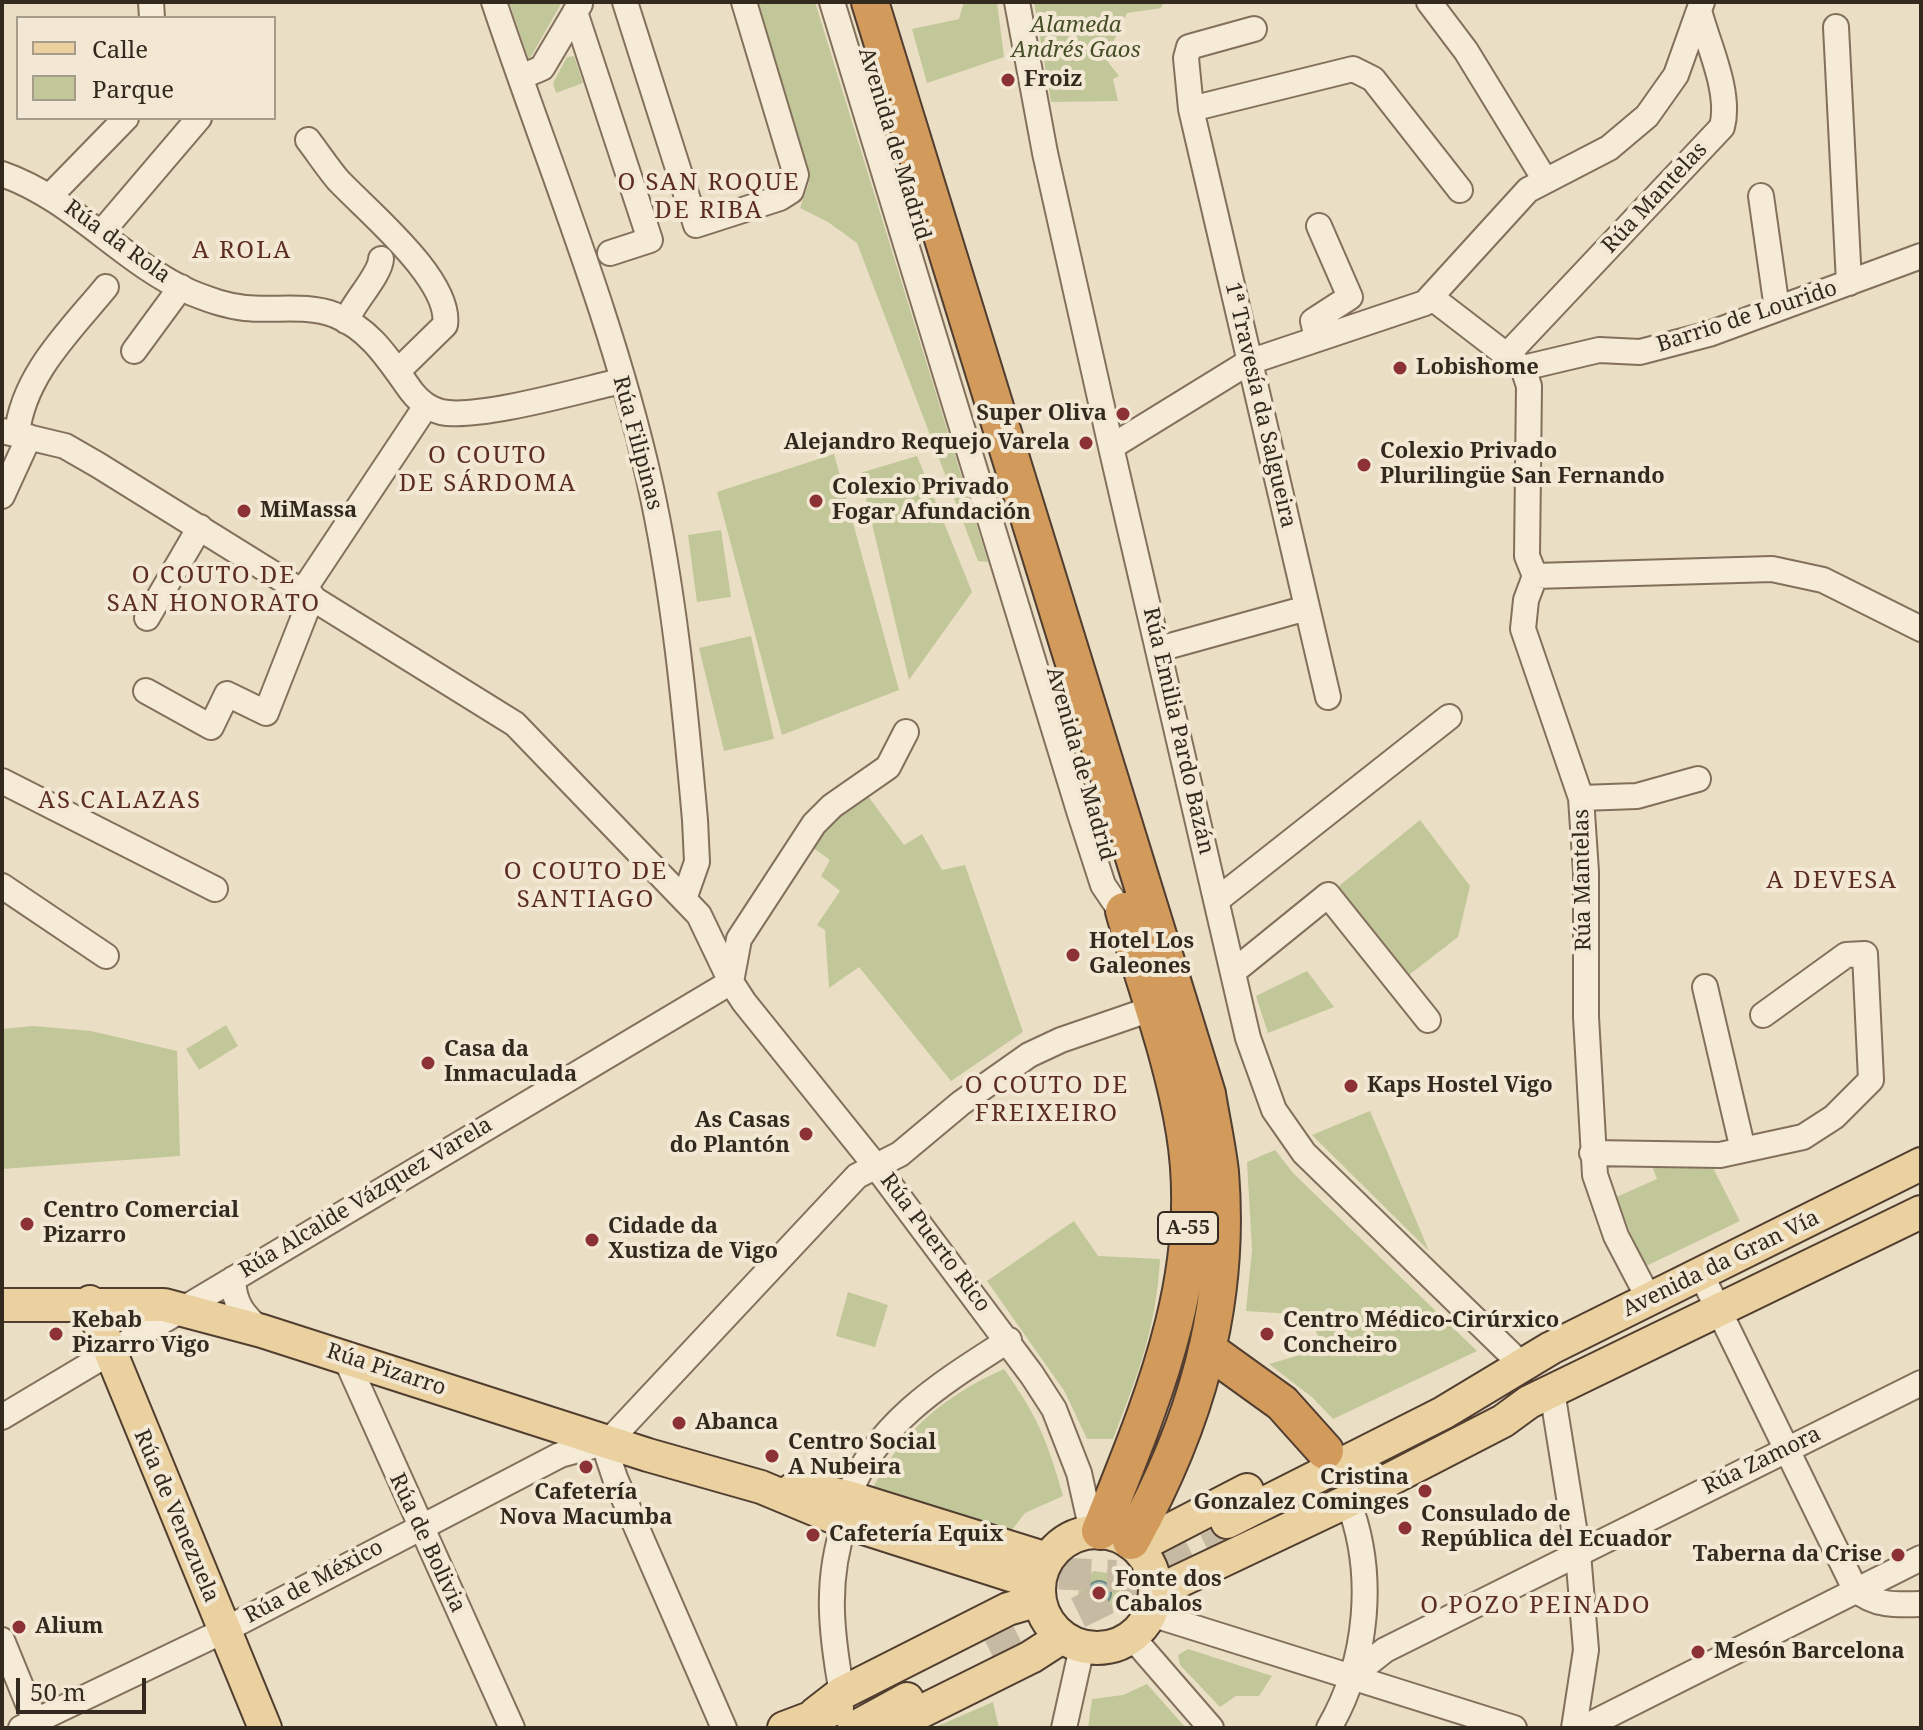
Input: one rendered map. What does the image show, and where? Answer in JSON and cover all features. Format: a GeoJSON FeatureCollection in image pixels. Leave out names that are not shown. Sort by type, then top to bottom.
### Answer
{"type":"FeatureCollection","features":[{"type":"Feature","properties":{"kind":"highway","name":"Avenida de Madrid"},"geometry":{"type":"LineString","coordinates":[[851,2],[1137,915],[1207,1094],[1220,1170],[1220,1277],[1207,1349],[1179,1446],[1166,1479],[1115,1538]]}},
{"type":"Feature","properties":{"kind":"highway","name":"Avenida de Madrid"},"geometry":{"type":"LineString","coordinates":[[870,2],[1137,915],[1154,1008],[1186,1137],[1189,1214],[1185,1272],[1172,1344],[1115,1538]]}},
{"type":"Feature","properties":{"kind":"highway"},"geometry":{"type":"LineString","coordinates":[[1207,1349],[1282,1403],[1325,1451]]}},
{"type":"Feature","properties":{"kind":"main road","name":"Avenida da Gran Vía"},"geometry":{"type":"LineString","coordinates":[[1540,1397],[1496,1409],[1232,1528],[1482,1392],[1521,1364],[1921,1164]]}},
{"type":"Feature","properties":{"kind":"main road","name":"Avenida da Gran Vía"},"geometry":{"type":"LineString","coordinates":[[1146,1614],[1348,1501],[1503,1421],[1540,1397],[1919,1218]]}},
{"type":"Feature","properties":{"kind":"main road","name":"Rúa de Venezuela"},"geometry":{"type":"LineString","coordinates":[[90,1302],[265,1728]]}},
{"type":"Feature","properties":{"kind":"main road","name":"Rúa Pizarro"},"geometry":{"type":"LineString","coordinates":[[2,1305],[135,1303],[181,1309],[262,1331],[608,1442],[846,1509],[1042,1581]]}},
{"type":"Feature","properties":{"kind":"main road","name":"Avenida da Gran Vía"},"geometry":{"type":"LineString","coordinates":[[1115,1538],[1325,1451],[1472,1376],[1521,1364]]}},
{"type":"Feature","properties":{"kind":"main road","name":"Rúa Pizarro"},"geometry":{"type":"LineString","coordinates":[[761,1487],[822,1491],[846,1509]]}},
{"type":"Feature","properties":{"kind":"main road","name":"Rúa Pizarro"},"geometry":{"type":"LineString","coordinates":[[810,1492],[821,1500],[884,1520]]}},
{"type":"Feature","properties":{"kind":"main road"},"geometry":{"type":"LineString","coordinates":[[815,1714],[842,1693],[1008,1609],[1042,1581],[1058,1545],[1074,1535],[1115,1538],[1151,1567],[1146,1614],[1116,1646],[1072,1642],[1031,1657],[888,1728]]}},
{"type":"Feature","properties":{"kind":"main road"},"geometry":{"type":"LineString","coordinates":[[1042,1581],[1051,1627],[1072,1642]]}},
{"type":"Feature","properties":{"kind":"main road"},"geometry":{"type":"LineString","coordinates":[[784,1728],[815,1714],[848,1706],[988,1649],[854,1728]]}},
{"type":"Feature","properties":{"kind":"street","name":"Rúa Filipinas"},"geometry":{"type":"LineString","coordinates":[[494,2],[585,262],[621,381],[664,546],[695,820],[697,862],[684,899]]}},
{"type":"Feature","properties":{"kind":"street"},"geometry":{"type":"LineString","coordinates":[[632,4],[696,225],[780,198],[791,191],[796,175],[744,2]]}},
{"type":"Feature","properties":{"kind":"street"},"geometry":{"type":"LineString","coordinates":[[832,2],[1103,885],[1137,915]]}},
{"type":"Feature","properties":{"kind":"street","name":"Avenida de Madrid"},"geometry":{"type":"LineString","coordinates":[[888,2],[1156,869],[1137,915]]}},
{"type":"Feature","properties":{"kind":"street","name":"Rúa Emilia Pardo Bazán"},"geometry":{"type":"LineString","coordinates":[[1017,2],[1045,153],[1111,447],[1233,972],[1263,1085],[1287,1132],[1304,1153],[1521,1364]]}},
{"type":"Feature","properties":{"kind":"street"},"geometry":{"type":"LineString","coordinates":[[1429,2],[1466,51],[1545,180]]}},
{"type":"Feature","properties":{"kind":"street"},"geometry":{"type":"LineString","coordinates":[[521,77],[542,68],[578,7]]}},
{"type":"Feature","properties":{"kind":"street"},"geometry":{"type":"LineString","coordinates":[[578,7],[650,240],[610,253]]}},
{"type":"Feature","properties":{"kind":"street"},"geometry":{"type":"LineString","coordinates":[[1111,447],[1249,362],[1416,307],[1431,297],[1528,190],[1609,148],[1647,116],[1676,75],[1701,8]]}},
{"type":"Feature","properties":{"kind":"street","name":"Rúa Mantelas"},"geometry":{"type":"LineString","coordinates":[[1649,1299],[1602,1202],[1592,1153],[1586,1017],[1586,872],[1581,798],[1523,629],[1526,600],[1535,576],[1527,556],[1529,386],[1515,361],[1722,127],[1725,115],[1722,93],[1701,8]]}},
{"type":"Feature","properties":{"kind":"street"},"geometry":{"type":"LineString","coordinates":[[1836,27],[1849,283]]}},
{"type":"Feature","properties":{"kind":"street","name":"1ª Travesía da Salgueira"},"geometry":{"type":"LineString","coordinates":[[1254,29],[1189,47],[1186,58],[1192,111],[1328,697]]}},
{"type":"Feature","properties":{"kind":"street"},"geometry":{"type":"LineString","coordinates":[[1192,111],[1353,69],[1362,70],[1373,79],[1460,190]]}},
{"type":"Feature","properties":{"kind":"street"},"geometry":{"type":"LineString","coordinates":[[51,195],[124,120]]}},
{"type":"Feature","properties":{"kind":"street"},"geometry":{"type":"LineString","coordinates":[[101,233],[197,120]]}},
{"type":"Feature","properties":{"kind":"street"},"geometry":{"type":"LineString","coordinates":[[308,140],[337,178],[422,268],[442,300],[445,325],[399,370]]}},
{"type":"Feature","properties":{"kind":"street","name":"Rúa da Rola"},"geometry":{"type":"LineString","coordinates":[[2,174],[51,195],[181,287],[221,304],[247,308],[303,308],[346,321],[377,344],[399,370],[413,394],[426,406]]}},
{"type":"Feature","properties":{"kind":"street"},"geometry":{"type":"LineString","coordinates":[[1761,196],[1777,309]]}},
{"type":"Feature","properties":{"kind":"street"},"geometry":{"type":"LineString","coordinates":[[1317,338],[1313,321],[1350,297],[1319,226]]}},
{"type":"Feature","properties":{"kind":"street","name":"Barrio de Lourido"},"geometry":{"type":"LineString","coordinates":[[1515,361],[1599,350],[1640,352],[1709,334],[1921,256]]}},
{"type":"Feature","properties":{"kind":"street"},"geometry":{"type":"LineString","coordinates":[[346,321],[364,287],[381,269],[381,259]]}},
{"type":"Feature","properties":{"kind":"street"},"geometry":{"type":"LineString","coordinates":[[2,496],[19,417],[39,369],[106,287]]}},
{"type":"Feature","properties":{"kind":"street"},"geometry":{"type":"LineString","coordinates":[[134,351],[181,287]]}},
{"type":"Feature","properties":{"kind":"street"},"geometry":{"type":"LineString","coordinates":[[1431,297],[1515,361]]}},
{"type":"Feature","properties":{"kind":"street"},"geometry":{"type":"LineString","coordinates":[[146,691],[211,727],[227,694],[266,713],[307,594],[426,406],[459,413],[621,381]]}},
{"type":"Feature","properties":{"kind":"street","name":"Rúa Puerto Rico"},"geometry":{"type":"LineString","coordinates":[[16,434],[65,446],[515,724],[699,915],[731,982],[1009,1340],[1054,1409],[1079,1473],[1115,1538]]}},
{"type":"Feature","properties":{"kind":"street"},"geometry":{"type":"LineString","coordinates":[[147,618],[200,527]]}},
{"type":"Feature","properties":{"kind":"street"},"geometry":{"type":"LineString","coordinates":[[1535,576],[1772,569],[1823,580],[1921,629]]}},
{"type":"Feature","properties":{"kind":"street"},"geometry":{"type":"LineString","coordinates":[[1159,649],[1307,608]]}},
{"type":"Feature","properties":{"kind":"street"},"geometry":{"type":"LineString","coordinates":[[1217,900],[1449,717]]}},
{"type":"Feature","properties":{"kind":"street"},"geometry":{"type":"LineString","coordinates":[[731,982],[739,939],[814,824],[832,806],[888,767],[906,732]]}},
{"type":"Feature","properties":{"kind":"street"},"geometry":{"type":"LineString","coordinates":[[1581,798],[1637,796],[1698,779]]}},
{"type":"Feature","properties":{"kind":"street"},"geometry":{"type":"LineString","coordinates":[[2,781],[215,889]]}},
{"type":"Feature","properties":{"kind":"street"},"geometry":{"type":"LineString","coordinates":[[2,886],[106,956]]}},
{"type":"Feature","properties":{"kind":"street"},"geometry":{"type":"LineString","coordinates":[[1233,972],[1328,895],[1428,1020]]}},
{"type":"Feature","properties":{"kind":"street"},"geometry":{"type":"LineString","coordinates":[[1592,1153],[1720,1155],[1803,1137],[1834,1117],[1871,1080],[1865,954],[1846,955],[1763,1015]]}},
{"type":"Feature","properties":{"kind":"street","name":"Rúa Alcalde Vázquez Varela"},"geometry":{"type":"LineString","coordinates":[[2,1417],[731,982]]}},
{"type":"Feature","properties":{"kind":"street"},"geometry":{"type":"LineString","coordinates":[[1705,987],[1743,1150]]}},
{"type":"Feature","properties":{"kind":"street"},"geometry":{"type":"LineString","coordinates":[[724,1728],[615,1478],[608,1457],[608,1442],[854,1179],[900,1154],[961,1103],[1029,1055],[1154,1008]]}},
{"type":"Feature","properties":{"kind":"street"},"geometry":{"type":"LineString","coordinates":[[1701,1274],[1855,1589],[1867,1599],[1887,1605],[1916,1604],[1907,1584],[1916,1560]]}},
{"type":"Feature","properties":{"kind":"street"},"geometry":{"type":"LineString","coordinates":[[233,1279],[234,1293],[242,1315],[262,1331]]}},
{"type":"Feature","properties":{"kind":"street"},"geometry":{"type":"LineString","coordinates":[[842,1693],[831,1628],[830,1596],[835,1550],[846,1509],[878,1443],[916,1403],[946,1379],[1009,1340]]}},
{"type":"Feature","properties":{"kind":"street","name":"Rúa de Bolivia"},"geometry":{"type":"LineString","coordinates":[[345,1357],[512,1728]]}},
{"type":"Feature","properties":{"kind":"street","name":"Rúa Zamora"},"geometry":{"type":"LineString","coordinates":[[1352,1676],[1385,1650],[1921,1383]]}},
{"type":"Feature","properties":{"kind":"street"},"geometry":{"type":"LineString","coordinates":[[1540,1397],[1578,1553],[1586,1650],[1574,1728]]}},
{"type":"Feature","properties":{"kind":"street","name":"Rúa de México"},"geometry":{"type":"LineString","coordinates":[[32,1726],[560,1455],[608,1442]]}},
{"type":"Feature","properties":{"kind":"street"},"geometry":{"type":"LineString","coordinates":[[1329,1728],[1352,1676],[1365,1603],[1359,1541],[1348,1501]]}},
{"type":"Feature","properties":{"kind":"street"},"geometry":{"type":"LineString","coordinates":[[1583,1728],[1916,1560]]}},
{"type":"Feature","properties":{"kind":"street"},"geometry":{"type":"LineString","coordinates":[[1146,1614],[1514,1728]]}},
{"type":"Feature","properties":{"kind":"street"},"geometry":{"type":"LineString","coordinates":[[1146,1614],[1211,1728]]}},
{"type":"Feature","properties":{"kind":"street"},"geometry":{"type":"LineString","coordinates":[[2,1640],[32,1726]]}},
{"type":"Feature","properties":{"kind":"street"},"geometry":{"type":"LineString","coordinates":[[1064,1728],[1072,1642]]}},
{"type":"Feature","properties":{"kind":"green space"},"geometry":{"type":"Polygon","coordinates":[[[509,2],[562,2],[529,60],[509,2]]]}},
{"type":"Feature","properties":{"kind":"green space"},"geometry":{"type":"Polygon","coordinates":[[[752,2],[815,2],[988,562],[978,561],[857,243],[828,222],[800,208],[809,183],[752,2]]]}},
{"type":"Feature","properties":{"kind":"green space"},"geometry":{"type":"Polygon","coordinates":[[[964,2],[997,2],[1004,57],[927,83],[912,29],[959,19],[964,2]]]}},
{"type":"Feature","properties":{"kind":"green space","name":"Alameda Andrés Gaos"},"geometry":{"type":"Polygon","coordinates":[[[1034,2],[1164,2],[1161,8],[1127,13],[1107,55],[1108,62],[1119,76],[1113,79],[1118,101],[1051,102],[1034,2]]]}},
{"type":"Feature","properties":{"kind":"green space"},"geometry":{"type":"Polygon","coordinates":[[[574,56],[583,83],[556,93],[553,83],[567,57],[574,56]]]}},
{"type":"Feature","properties":{"kind":"green space"},"geometry":{"type":"Polygon","coordinates":[[[834,454],[899,690],[782,735],[717,492],[834,454]]]}},
{"type":"Feature","properties":{"kind":"green space"},"geometry":{"type":"Polygon","coordinates":[[[917,456],[972,592],[909,680],[860,473],[917,456]]]}},
{"type":"Feature","properties":{"kind":"green space"},"geometry":{"type":"Polygon","coordinates":[[[721,530],[731,597],[697,602],[688,535],[721,530]]]}},
{"type":"Feature","properties":{"kind":"green space"},"geometry":{"type":"Polygon","coordinates":[[[751,636],[774,739],[724,751],[699,648],[751,636]]]}},
{"type":"Feature","properties":{"kind":"green space"},"geometry":{"type":"Polygon","coordinates":[[[865,792],[904,845],[922,834],[942,870],[965,865],[1023,1032],[951,1081],[859,967],[829,988],[825,930],[817,925],[840,891],[821,876],[830,860],[809,845],[820,828],[865,792]]]}},
{"type":"Feature","properties":{"kind":"green space"},"geometry":{"type":"Polygon","coordinates":[[[1420,820],[1470,886],[1458,937],[1405,978],[1334,890],[1420,820]]]}},
{"type":"Feature","properties":{"kind":"green space"},"geometry":{"type":"Polygon","coordinates":[[[1307,971],[1334,1007],[1268,1033],[1256,996],[1307,971]]]}},
{"type":"Feature","properties":{"kind":"green space"},"geometry":{"type":"Polygon","coordinates":[[[226,1025],[238,1046],[199,1070],[186,1049],[226,1025]]]}},
{"type":"Feature","properties":{"kind":"green space"},"geometry":{"type":"Polygon","coordinates":[[[33,1026],[91,1031],[177,1051],[180,1156],[2,1169],[2,1029],[33,1026]]]}},
{"type":"Feature","properties":{"kind":"green space"},"geometry":{"type":"Polygon","coordinates":[[[1370,1111],[1429,1251],[1312,1135],[1370,1111]]]}},
{"type":"Feature","properties":{"kind":"green space"},"geometry":{"type":"Polygon","coordinates":[[[1275,1150],[1294,1174],[1477,1351],[1333,1419],[1313,1398],[1269,1364],[1324,1348],[1308,1315],[1246,1311],[1252,1250],[1247,1162],[1275,1150]]]}},
{"type":"Feature","properties":{"kind":"green space"},"geometry":{"type":"Polygon","coordinates":[[[1710,1162],[1740,1221],[1646,1266],[1614,1198],[1657,1179],[1651,1164],[1710,1162]]]}},
{"type":"Feature","properties":{"kind":"green space"},"geometry":{"type":"Polygon","coordinates":[[[1074,1221],[1098,1256],[1160,1259],[1150,1330],[1113,1439],[1087,1439],[1065,1392],[987,1281],[1074,1221]]]}},
{"type":"Feature","properties":{"kind":"green space"},"geometry":{"type":"Polygon","coordinates":[[[848,1292],[888,1305],[875,1347],[836,1336],[848,1292]]]}},
{"type":"Feature","properties":{"kind":"green space"},"geometry":{"type":"Polygon","coordinates":[[[1004,1369],[1040,1430],[1063,1496],[1025,1513],[1007,1536],[871,1491],[896,1451],[926,1418],[962,1391],[1004,1369]]]}},
{"type":"Feature","properties":{"kind":"green space"},"geometry":{"type":"Polygon","coordinates":[[[1094,1571],[1108,1573],[1120,1589],[1115,1608],[1104,1615],[1090,1614],[1077,1598],[1082,1579],[1094,1571]]]}},
{"type":"Feature","properties":{"kind":"green space"},"geometry":{"type":"Polygon","coordinates":[[[1188,1649],[1272,1676],[1259,1696],[1236,1696],[1220,1707],[1180,1665],[1178,1655],[1188,1649]]]}},
{"type":"Feature","properties":{"kind":"green space"},"geometry":{"type":"Polygon","coordinates":[[[1147,1684],[1186,1728],[1088,1728],[1092,1699],[1123,1695],[1147,1684]]]}},
{"type":"Feature","properties":{"kind":"green space"},"geometry":{"type":"Polygon","coordinates":[[[993,1702],[999,1728],[933,1728],[993,1702]]]}},
{"type":"Feature","properties":{"kind":"water"},"geometry":{"type":"Polygon","coordinates":[[[1099,1581],[1108,1584],[1111,1593],[1108,1602],[1099,1605],[1090,1602],[1087,1593],[1090,1584],[1099,1581]]]}},
{"type":"Feature","properties":{"kind":"tunnel"},"geometry":{"type":"LineString","coordinates":[[992,1655],[1236,1535]]}},
{"type":"Feature","properties":{"kind":"tunnel"},"geometry":{"type":"LineString","coordinates":[[1013,1561],[1050,1573],[1116,1576]]}},
{"type":"Feature","properties":{"kind":"place","name":"Froiz"},"geometry":{"type":"Point","coordinates":[1008,80]}},
{"type":"Feature","properties":{"kind":"place","name":"Lobishome"},"geometry":{"type":"Point","coordinates":[1400,368]}},
{"type":"Feature","properties":{"kind":"place","name":"Super Oliva"},"geometry":{"type":"Point","coordinates":[1123,414]}},
{"type":"Feature","properties":{"kind":"place","name":"Alejandro Requejo Varela"},"geometry":{"type":"Point","coordinates":[1086,443]}},
{"type":"Feature","properties":{"kind":"place","name":"Colexio Privado Plurilingüe San Fernando"},"geometry":{"type":"Point","coordinates":[1364,465]}},
{"type":"Feature","properties":{"kind":"place","name":"Colexio Privado Fogar Afundación"},"geometry":{"type":"Point","coordinates":[816,501]}},
{"type":"Feature","properties":{"kind":"place","name":"MiMassa"},"geometry":{"type":"Point","coordinates":[244,511]}},
{"type":"Feature","properties":{"kind":"place","name":"Hotel Los Galeones"},"geometry":{"type":"Point","coordinates":[1073,955]}},
{"type":"Feature","properties":{"kind":"place","name":"Casa da Inmaculada"},"geometry":{"type":"Point","coordinates":[428,1063]}},
{"type":"Feature","properties":{"kind":"place","name":"Kaps Hostel Vigo"},"geometry":{"type":"Point","coordinates":[1351,1086]}},
{"type":"Feature","properties":{"kind":"place","name":"As Casas do Plantón"},"geometry":{"type":"Point","coordinates":[806,1134]}},
{"type":"Feature","properties":{"kind":"place","name":"Centro Comercial Pizarro"},"geometry":{"type":"Point","coordinates":[27,1224]}},
{"type":"Feature","properties":{"kind":"place","name":"Cidade da Xustiza de Vigo"},"geometry":{"type":"Point","coordinates":[592,1240]}},
{"type":"Feature","properties":{"kind":"place","name":"Kebab Pizarro Vigo"},"geometry":{"type":"Point","coordinates":[56,1334]}},
{"type":"Feature","properties":{"kind":"place","name":"Centro Médico-Cirúrxico Concheiro"},"geometry":{"type":"Point","coordinates":[1267,1334]}},
{"type":"Feature","properties":{"kind":"place","name":"Abanca"},"geometry":{"type":"Point","coordinates":[679,1423]}},
{"type":"Feature","properties":{"kind":"place","name":"Centro Social A Nubeira"},"geometry":{"type":"Point","coordinates":[772,1456]}},
{"type":"Feature","properties":{"kind":"place","name":"Cafetería Nova Macumba"},"geometry":{"type":"Point","coordinates":[586,1467]}},
{"type":"Feature","properties":{"kind":"place","name":"Cristina Gonzalez Cominges"},"geometry":{"type":"Point","coordinates":[1425,1491]}},
{"type":"Feature","properties":{"kind":"place","name":"Consulado de República del Ecuador"},"geometry":{"type":"Point","coordinates":[1405,1528]}},
{"type":"Feature","properties":{"kind":"place","name":"Cafetería Equix"},"geometry":{"type":"Point","coordinates":[813,1535]}},
{"type":"Feature","properties":{"kind":"place","name":"Taberna da Crise"},"geometry":{"type":"Point","coordinates":[1898,1555]}},
{"type":"Feature","properties":{"kind":"place","name":"Fonte dos Cabalos"},"geometry":{"type":"Point","coordinates":[1099,1593]}},
{"type":"Feature","properties":{"kind":"place","name":"Alium"},"geometry":{"type":"Point","coordinates":[19,1627]}},
{"type":"Feature","properties":{"kind":"place","name":"Mesón Barcelona"},"geometry":{"type":"Point","coordinates":[1698,1652]}},
{"type":"Feature","properties":{"kind":"district","name":"O SAN ROQUE DE RIBA"},"geometry":{"type":"Point","coordinates":[709,197]}},
{"type":"Feature","properties":{"kind":"district","name":"A ROLA"},"geometry":{"type":"Point","coordinates":[242,251]}},
{"type":"Feature","properties":{"kind":"district","name":"O COUTO DE SÁRDOMA"},"geometry":{"type":"Point","coordinates":[488,470]}},
{"type":"Feature","properties":{"kind":"district","name":"O COUTO DE SAN HONORATO"},"geometry":{"type":"Point","coordinates":[214,590]}},
{"type":"Feature","properties":{"kind":"district","name":"AS CALAZAS"},"geometry":{"type":"Point","coordinates":[120,801]}},
{"type":"Feature","properties":{"kind":"district","name":"A DEVESA"},"geometry":{"type":"Point","coordinates":[1832,881]}},
{"type":"Feature","properties":{"kind":"district","name":"O COUTO DE SANTIAGO"},"geometry":{"type":"Point","coordinates":[586,886]}},
{"type":"Feature","properties":{"kind":"district","name":"O COUTO DE FREIXEIRO"},"geometry":{"type":"Point","coordinates":[1047,1100]}},
{"type":"Feature","properties":{"kind":"district","name":"O POZO PEINADO"},"geometry":{"type":"Point","coordinates":[1536,1606]}}]}
